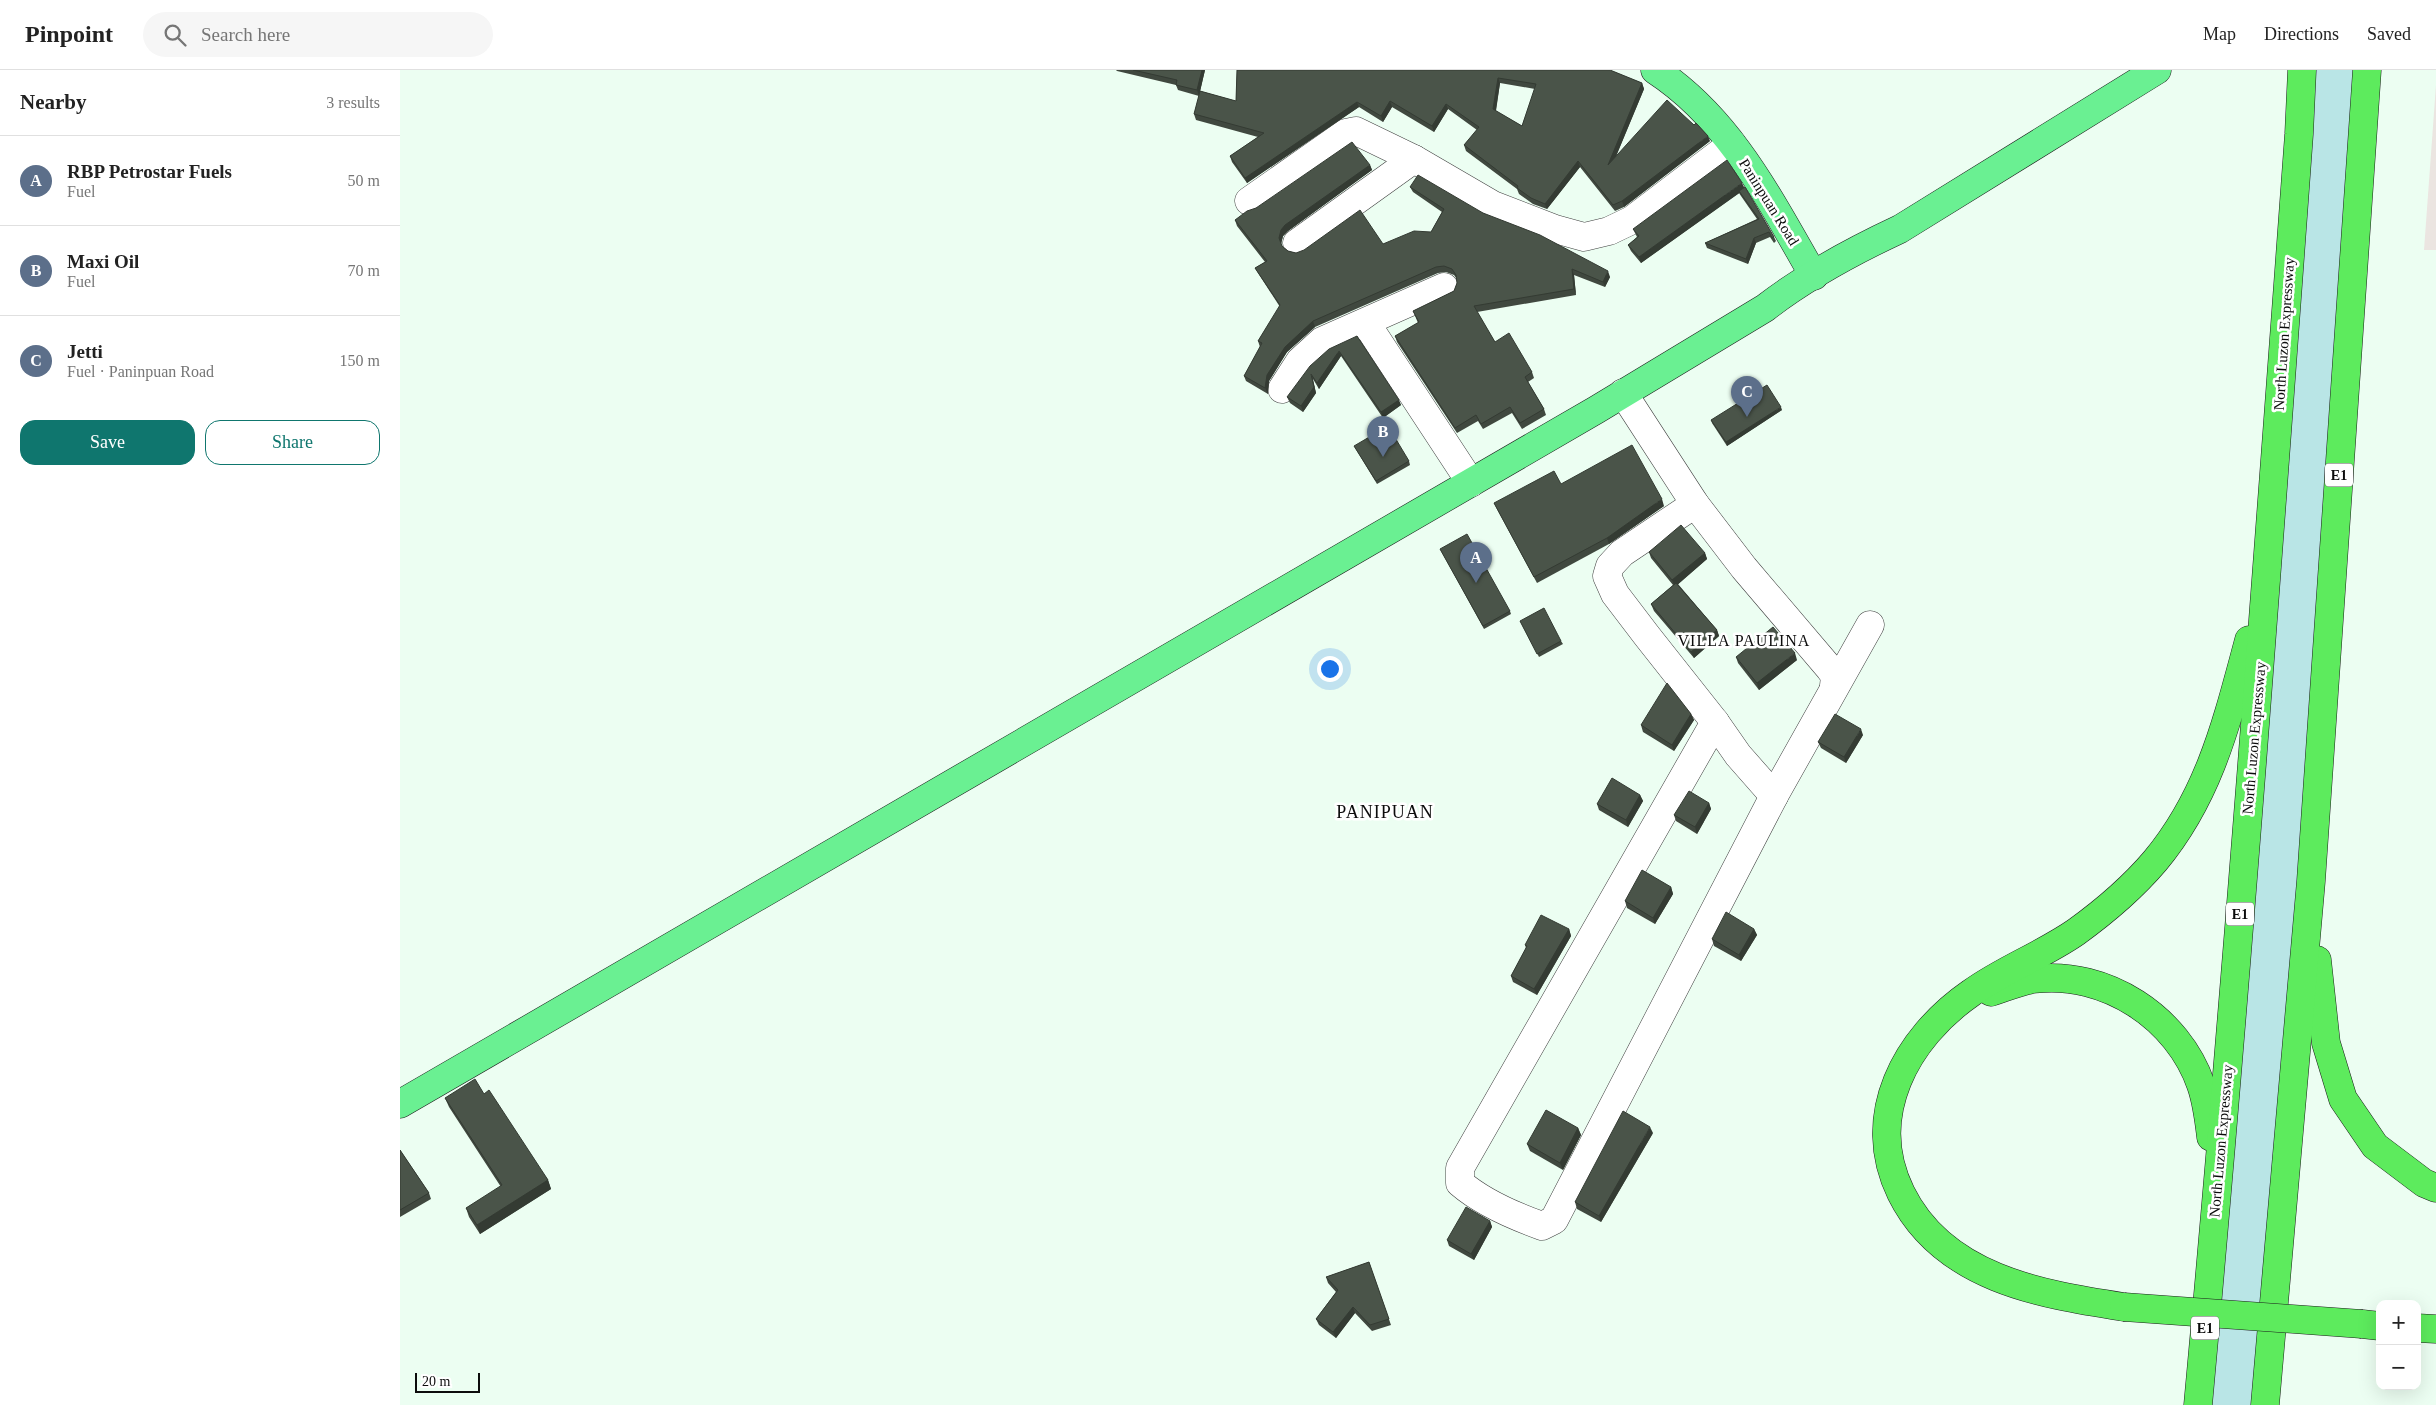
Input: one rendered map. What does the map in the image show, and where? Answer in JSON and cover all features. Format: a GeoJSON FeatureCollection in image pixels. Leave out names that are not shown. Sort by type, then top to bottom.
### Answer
{"type":"FeatureCollection","features":[{"type":"Feature","properties":{"kind":"highway","name":"North Luzon Expressway"},"geometry":{"type":"LineString","coordinates":[[2198,1405],[2267,576],[2302,70]]}},
{"type":"Feature","properties":{"kind":"highway","name":"E1"},"geometry":{"type":"LineString","coordinates":[[2265,1405],[2311,881],[2366,70]]}},
{"type":"Feature","properties":{"kind":"highway"},"geometry":{"type":"LineString","coordinates":[[2267,576],[2223,735],[2204,786],[2174,837],[2123,895],[2075,932],[1994,978],[1953,1006],[1934,1023],[1899,1073],[1890,1099],[1888,1124],[1889,1152],[1894,1178],[1922,1227],[1970,1266],[1998,1279],[2024,1288],[2124,1307],[2371,1325]]}},
{"type":"Feature","properties":{"kind":"highway"},"geometry":{"type":"LineString","coordinates":[[2311,881],[2319,994],[2326,1043],[2343,1099],[2375,1146],[2424,1183],[2436,1188]]}},
{"type":"Feature","properties":{"kind":"highway"},"geometry":{"type":"LineString","coordinates":[[1953,1006],[2033,979],[2053,979],[2086,982],[2113,992],[2136,1003],[2159,1020],[2177,1039],[2201,1085],[2211,1142],[2212,1251]]}},
{"type":"Feature","properties":{"kind":"highway"},"geometry":{"type":"LineString","coordinates":[[2421,1328],[2436,1329]]}},
{"type":"Feature","properties":{"kind":"main road","name":"Paninpuan Road"},"geometry":{"type":"LineString","coordinates":[[1655,70],[1672,81],[1716,123],[1753,169],[1814,276]]}},
{"type":"Feature","properties":{"kind":"main road"},"geometry":{"type":"LineString","coordinates":[[400,1104],[1286,588],[1471,483],[1764,308],[1787,291],[1858,249],[1900,229],[2157,70]]}},
{"type":"Feature","properties":{"kind":"street"},"geometry":{"type":"LineString","coordinates":[[1249,201],[1346,133],[1356,131],[1397,153],[1414,159],[1493,205],[1555,229],[1584,237],[1609,231],[1632,220],[1732,144]]}},
{"type":"Feature","properties":{"kind":"street"},"geometry":{"type":"LineString","coordinates":[[1297,243],[1414,159]]}},
{"type":"Feature","properties":{"kind":"street"},"geometry":{"type":"LineString","coordinates":[[1282,389],[1309,351],[1322,341],[1444,287]]}},
{"type":"Feature","properties":{"kind":"street"},"geometry":{"type":"LineString","coordinates":[[1366,323],[1471,483]]}},
{"type":"Feature","properties":{"kind":"street"},"geometry":{"type":"LineString","coordinates":[[1623,393],[1695,504],[1744,568],[1830,669],[1835,676],[1834,686]]}},
{"type":"Feature","properties":{"kind":"street"},"geometry":{"type":"LineString","coordinates":[[1695,504],[1622,553],[1610,566],[1607,576],[1615,594],[1715,722],[1738,755],[1774,796]]}},
{"type":"Feature","properties":{"kind":"street"},"geometry":{"type":"LineString","coordinates":[[1715,722],[1460,1168],[1460,1183],[1472,1193],[1536,1224],[1542,1226],[1554,1220],[1774,796],[1834,686],[1870,625]]}},
{"type":"Feature","properties":{"kind":"shaded area"},"geometry":{"type":"Polygon","coordinates":[[[2312,70],[2356,70],[2309,738],[2254,1405],[2211,1405],[2312,70]]]}},
{"type":"Feature","properties":{"kind":"shaded area"},"geometry":{"type":"Polygon","coordinates":[[[2436,85],[2436,250],[2424,250],[2436,85]]]}},
{"type":"Feature","properties":{"kind":"building"},"geometry":{"type":"Polygon","coordinates":[[[1133,70],[1202,70],[1197,90],[1176,85],[1177,80],[1133,70]]]}},
{"type":"Feature","properties":{"kind":"building"},"geometry":{"type":"Polygon","coordinates":[[[1237,70],[1610,70],[1642,83],[1608,165],[1667,100],[1694,125],[1696,123],[1708,136],[1622,201],[1613,205],[1578,161],[1545,204],[1531,198],[1517,188],[1518,186],[1464,145],[1479,127],[1446,104],[1432,126],[1390,101],[1381,116],[1357,102],[1245,178],[1230,156],[1264,133],[1194,114],[1200,91],[1236,101],[1237,70]],[[1498,78],[1493,109],[1522,126],[1536,84],[1498,78]]]}},
{"type":"Feature","properties":{"kind":"building"},"geometry":{"type":"Polygon","coordinates":[[[1352,142],[1370,165],[1285,225],[1281,230],[1279,238],[1282,246],[1288,251],[1296,253],[1304,250],[1360,210],[1383,244],[1414,231],[1431,232],[1444,209],[1410,187],[1418,175],[1483,213],[1540,235],[1608,271],[1603,282],[1572,269],[1574,289],[1474,306],[1495,342],[1509,333],[1532,372],[1525,377],[1544,409],[1520,423],[1510,407],[1481,424],[1476,415],[1455,428],[1395,336],[1419,322],[1413,311],[1454,291],[1457,283],[1456,275],[1452,269],[1444,266],[1436,267],[1313,321],[1285,347],[1267,375],[1265,388],[1244,376],[1262,343],[1258,341],[1280,305],[1255,268],[1267,261],[1235,220],[1247,211],[1256,208],[1352,142]]]}},
{"type":"Feature","properties":{"kind":"building"},"geometry":{"type":"Polygon","coordinates":[[[1727,160],[1742,183],[1639,257],[1628,245],[1639,236],[1633,229],[1727,160]]]}},
{"type":"Feature","properties":{"kind":"building"},"geometry":{"type":"Polygon","coordinates":[[[1745,187],[1774,237],[1772,238],[1769,232],[1754,238],[1746,259],[1705,243],[1759,219],[1739,191],[1745,187]]]}},
{"type":"Feature","properties":{"kind":"building"},"geometry":{"type":"Polygon","coordinates":[[[1357,336],[1399,400],[1381,412],[1339,351],[1317,383],[1311,374],[1314,387],[1301,406],[1287,397],[1310,366],[1329,349],[1357,336]]]}},
{"type":"Feature","properties":{"kind":"building"},"geometry":{"type":"Polygon","coordinates":[[[1767,385],[1781,407],[1726,442],[1711,420],[1767,385]]]}},
{"type":"Feature","properties":{"kind":"building"},"geometry":{"type":"Polygon","coordinates":[[[1388,426],[1409,461],[1376,481],[1354,446],[1388,426]]]}},
{"type":"Feature","properties":{"kind":"building"},"geometry":{"type":"Polygon","coordinates":[[[1632,445],[1662,499],[1607,538],[1534,577],[1494,503],[1554,471],[1561,484],[1632,445]]]}},
{"type":"Feature","properties":{"kind":"building"},"geometry":{"type":"Polygon","coordinates":[[[1681,525],[1705,553],[1672,580],[1649,552],[1681,525]]]}},
{"type":"Feature","properties":{"kind":"building"},"geometry":{"type":"Polygon","coordinates":[[[1467,534],[1510,611],[1483,626],[1440,549],[1467,534]]]}},
{"type":"Feature","properties":{"kind":"building"},"geometry":{"type":"Polygon","coordinates":[[[1676,583],[1717,630],[1691,652],[1651,604],[1676,583]]]}},
{"type":"Feature","properties":{"kind":"building"},"geometry":{"type":"Polygon","coordinates":[[[1544,608],[1561,641],[1537,654],[1520,621],[1544,608]]]}},
{"type":"Feature","properties":{"kind":"building"},"geometry":{"type":"Polygon","coordinates":[[[1773,627],[1795,653],[1757,683],[1736,657],[1773,627]]]}},
{"type":"Feature","properties":{"kind":"building"},"geometry":{"type":"Polygon","coordinates":[[[1667,683],[1691,714],[1672,745],[1641,725],[1667,683]]]}},
{"type":"Feature","properties":{"kind":"building"},"geometry":{"type":"Polygon","coordinates":[[[1835,714],[1861,729],[1844,757],[1818,742],[1835,714]]]}},
{"type":"Feature","properties":{"kind":"building"},"geometry":{"type":"Polygon","coordinates":[[[1612,778],[1640,795],[1626,820],[1597,804],[1612,778]]]}},
{"type":"Feature","properties":{"kind":"building"},"geometry":{"type":"Polygon","coordinates":[[[1689,791],[1709,803],[1695,827],[1674,815],[1689,791]]]}},
{"type":"Feature","properties":{"kind":"building"},"geometry":{"type":"Polygon","coordinates":[[[1642,870],[1671,887],[1653,918],[1625,901],[1642,870]]]}},
{"type":"Feature","properties":{"kind":"building"},"geometry":{"type":"Polygon","coordinates":[[[1726,912],[1754,929],[1739,955],[1712,939],[1726,912]]]}},
{"type":"Feature","properties":{"kind":"building"},"geometry":{"type":"Polygon","coordinates":[[[1541,915],[1569,929],[1534,989],[1511,976],[1541,915]]]}},
{"type":"Feature","properties":{"kind":"building"},"geometry":{"type":"Polygon","coordinates":[[[475,1079],[484,1094],[489,1090],[548,1180],[477,1225],[466,1208],[502,1185],[445,1098],[475,1079]]]}},
{"type":"Feature","properties":{"kind":"building"},"geometry":{"type":"Polygon","coordinates":[[[1546,1110],[1578,1128],[1560,1163],[1527,1144],[1546,1110]]]}},
{"type":"Feature","properties":{"kind":"building"},"geometry":{"type":"Polygon","coordinates":[[[1623,1111],[1650,1127],[1599,1216],[1575,1202],[1623,1111]]]}},
{"type":"Feature","properties":{"kind":"building"},"geometry":{"type":"Polygon","coordinates":[[[400,1150],[429,1193],[400,1210],[400,1150]]]}},
{"type":"Feature","properties":{"kind":"building"},"geometry":{"type":"Polygon","coordinates":[[[1466,1207],[1490,1221],[1471,1254],[1447,1240],[1466,1207]]]}},
{"type":"Feature","properties":{"kind":"building"},"geometry":{"type":"Polygon","coordinates":[[[1369,1262],[1389,1319],[1370,1325],[1353,1307],[1333,1332],[1316,1319],[1338,1290],[1326,1277],[1369,1262]]]}},
{"type":"Feature","properties":{"kind":"place","name":"Jetti"},"geometry":{"type":"Point","coordinates":[1747,417]}},
{"type":"Feature","properties":{"kind":"place","name":"Maxi Oil"},"geometry":{"type":"Point","coordinates":[1383,457]}},
{"type":"Feature","properties":{"kind":"place","name":"RBP Petrostar Fuels"},"geometry":{"type":"Point","coordinates":[1476,583]}},
{"type":"Feature","properties":{"kind":"district","name":"VILLA PAULINA"},"geometry":{"type":"Point","coordinates":[1744,640]}},
{"type":"Feature","properties":{"kind":"district","name":"PANIPUAN"},"geometry":{"type":"Point","coordinates":[1385,812]}}]}
